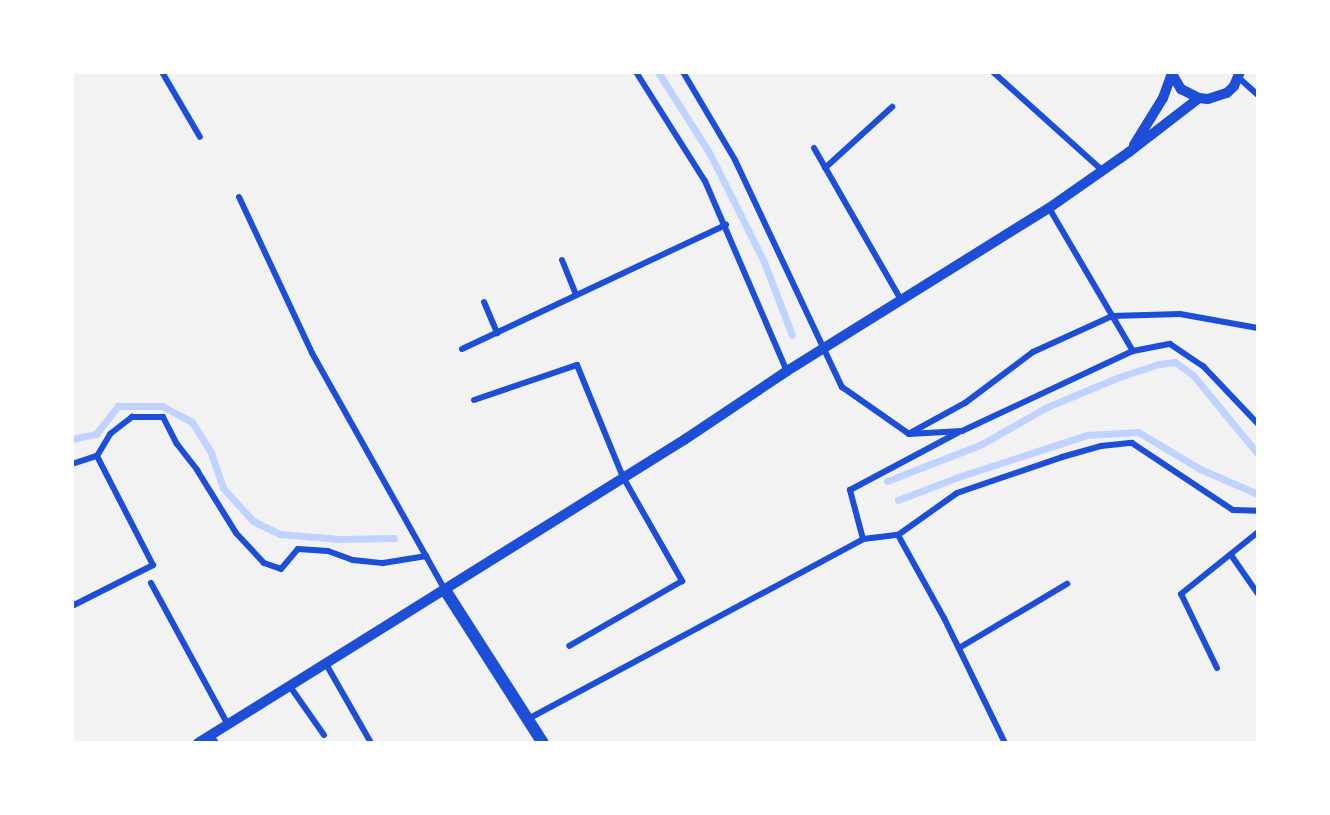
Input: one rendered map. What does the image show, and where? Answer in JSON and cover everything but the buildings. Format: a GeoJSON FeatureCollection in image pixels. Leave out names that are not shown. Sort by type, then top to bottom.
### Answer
{"type":"FeatureCollection","features":[{"type":"Feature","properties":{"kind":"main road"},"geometry":{"type":"LineString","coordinates":[[445,590],[543,743]]}},
{"type":"Feature","properties":{"kind":"street"},"geometry":{"type":"LineString","coordinates":[[162,72],[200,137]]}},
{"type":"Feature","properties":{"kind":"street"},"geometry":{"type":"LineString","coordinates":[[636,72],[705,181],[726,225],[787,371]]}},
{"type":"Feature","properties":{"kind":"street"},"geometry":{"type":"LineString","coordinates":[[683,72],[735,160],[822,350],[842,387],[909,434],[962,431]]}},
{"type":"Feature","properties":{"kind":"street"},"geometry":{"type":"LineString","coordinates":[[993,72],[1103,171]]}},
{"type":"Feature","properties":{"kind":"street"},"geometry":{"type":"LineString","coordinates":[[1129,152],[1163,98],[1172,72]]}},
{"type":"Feature","properties":{"kind":"street"},"geometry":{"type":"LineString","coordinates":[[1172,72],[1181,89],[1199,98],[1218,97],[1234,86],[1239,75],[1258,95]]}},
{"type":"Feature","properties":{"kind":"street"},"geometry":{"type":"LineString","coordinates":[[198,743],[214,739],[227,723],[445,590],[787,371],[1049,208],[1129,152],[1199,98]]}},
{"type":"Feature","properties":{"kind":"street"},"geometry":{"type":"LineString","coordinates":[[825,168],[892,107]]}},
{"type":"Feature","properties":{"kind":"street"},"geometry":{"type":"LineString","coordinates":[[814,148],[901,300]]}},
{"type":"Feature","properties":{"kind":"street"},"geometry":{"type":"LineString","coordinates":[[239,197],[312,353],[445,590]]}},
{"type":"Feature","properties":{"kind":"street"},"geometry":{"type":"LineString","coordinates":[[1049,208],[1133,351]]}},
{"type":"Feature","properties":{"kind":"street"},"geometry":{"type":"LineString","coordinates":[[462,349],[726,225]]}},
{"type":"Feature","properties":{"kind":"street"},"geometry":{"type":"LineString","coordinates":[[562,260],[576,295]]}},
{"type":"Feature","properties":{"kind":"street"},"geometry":{"type":"LineString","coordinates":[[484,303],[498,333]]}},
{"type":"Feature","properties":{"kind":"street"},"geometry":{"type":"LineString","coordinates":[[909,434],[965,403],[1033,352],[1112,316],[1180,315],[1253,325],[1258,328]]}},
{"type":"Feature","properties":{"kind":"street"},"geometry":{"type":"LineString","coordinates":[[863,539],[850,490],[962,431],[1133,351],[1170,344],[1203,366],[1258,424]]}},
{"type":"Feature","properties":{"kind":"street"},"geometry":{"type":"LineString","coordinates":[[474,400],[578,365],[623,477],[682,581],[569,646]]}},
{"type":"Feature","properties":{"kind":"street"},"geometry":{"type":"LineString","coordinates":[[72,464],[97,456],[110,434],[132,417],[163,417],[177,444],[197,470],[236,533],[264,563],[281,569],[298,549],[328,551],[353,560],[383,563],[426,556]]}},
{"type":"Feature","properties":{"kind":"street"},"geometry":{"type":"LineString","coordinates":[[528,719],[863,539],[898,535],[957,493],[1062,457],[1101,446],[1132,443],[1233,510],[1258,511]]}},
{"type":"Feature","properties":{"kind":"street"},"geometry":{"type":"LineString","coordinates":[[72,606],[153,565],[97,456]]}},
{"type":"Feature","properties":{"kind":"street"},"geometry":{"type":"LineString","coordinates":[[1217,668],[1181,594],[1258,532]]}},
{"type":"Feature","properties":{"kind":"street"},"geometry":{"type":"LineString","coordinates":[[898,535],[959,648],[1005,743]]}},
{"type":"Feature","properties":{"kind":"street"},"geometry":{"type":"LineString","coordinates":[[1231,555],[1258,594]]}},
{"type":"Feature","properties":{"kind":"street"},"geometry":{"type":"LineString","coordinates":[[151,583],[227,723]]}},
{"type":"Feature","properties":{"kind":"street"},"geometry":{"type":"LineString","coordinates":[[959,648],[1067,584]]}},
{"type":"Feature","properties":{"kind":"street"},"geometry":{"type":"LineString","coordinates":[[326,664],[371,743]]}},
{"type":"Feature","properties":{"kind":"street"},"geometry":{"type":"LineString","coordinates":[[289,685],[324,735]]}},
{"type":"Feature","properties":{"kind":"waterway"},"geometry":{"type":"LineString","coordinates":[[658,72],[710,154],[764,262],[792,335]]}},
{"type":"Feature","properties":{"kind":"waterway"},"geometry":{"type":"LineString","coordinates":[[887,481],[980,445],[1047,407],[1119,377],[1159,364],[1175,362],[1193,375],[1258,454]]}},
{"type":"Feature","properties":{"kind":"waterway"},"geometry":{"type":"LineString","coordinates":[[72,439],[96,434],[118,406],[162,406],[192,422],[211,453],[223,488],[253,521],[280,534],[340,539],[394,538]]}},
{"type":"Feature","properties":{"kind":"waterway"},"geometry":{"type":"LineString","coordinates":[[898,500],[961,476],[1087,435],[1138,432],[1200,469],[1258,494]]}}]}
